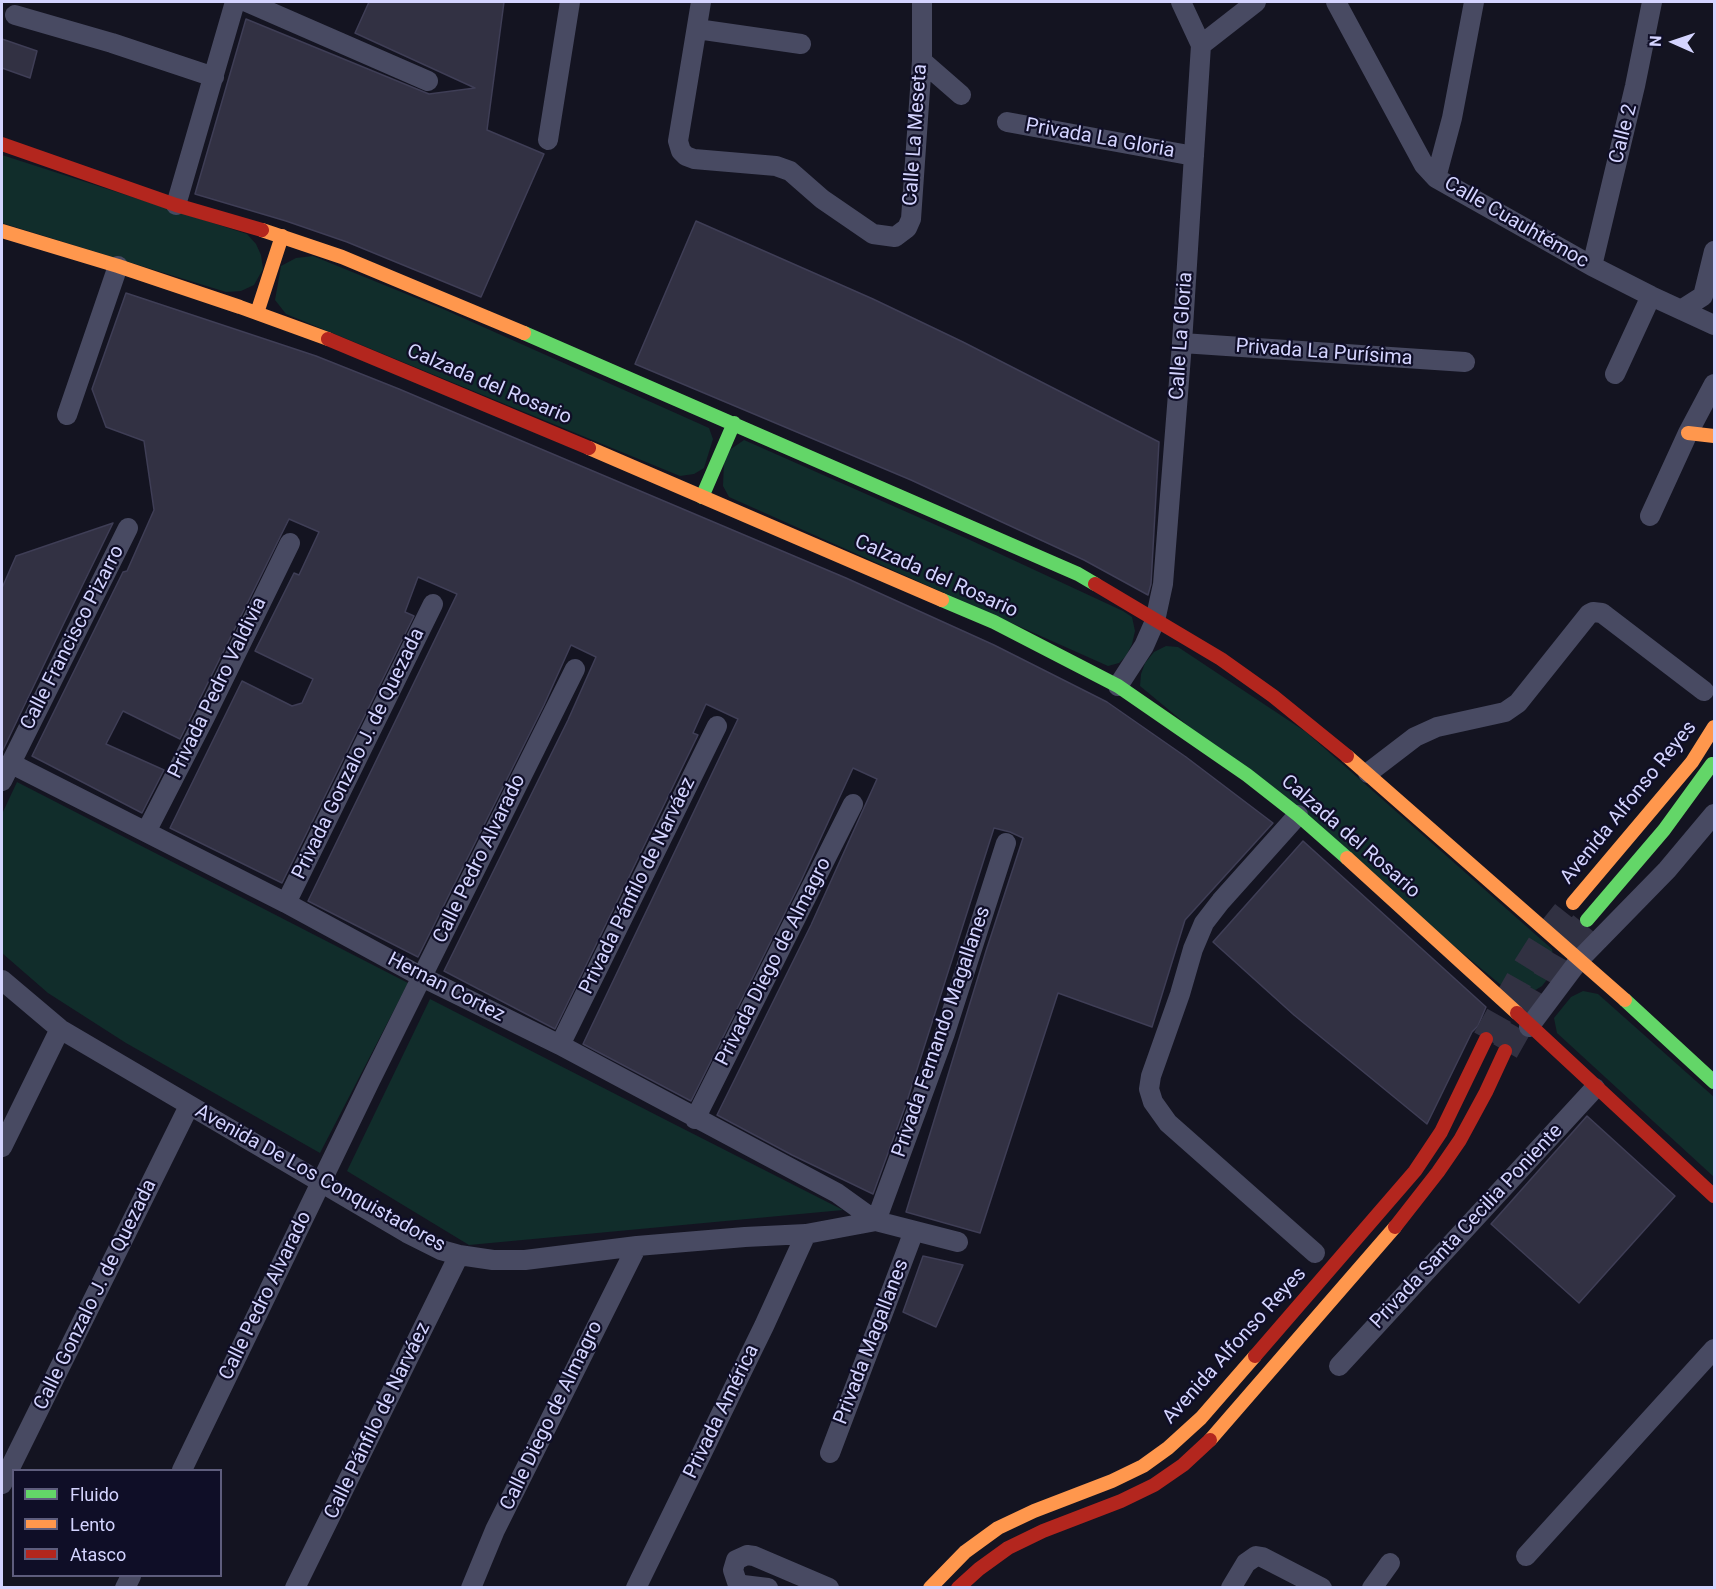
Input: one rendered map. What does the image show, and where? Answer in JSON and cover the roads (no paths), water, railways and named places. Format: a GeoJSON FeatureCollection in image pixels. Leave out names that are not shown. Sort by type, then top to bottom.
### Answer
{"type":"FeatureCollection","features":[{"type":"Feature","properties":{"kind":"street"},"geometry":{"type":"LineString","coordinates":[[176,205],[235,2]]}},
{"type":"Feature","properties":{"kind":"street"},"geometry":{"type":"LineString","coordinates":[[247,2],[428,81]]}},
{"type":"Feature","properties":{"kind":"street"},"geometry":{"type":"LineString","coordinates":[[548,140],[570,2]]}},
{"type":"Feature","properties":{"kind":"street"},"geometry":{"type":"LineString","coordinates":[[701,2],[697,29],[801,44]]}},
{"type":"Feature","properties":{"kind":"street","name":"Calle La Meseta"},"geometry":{"type":"LineString","coordinates":[[697,29],[678,141],[681,151],[694,159],[776,166],[790,171],[822,199],[873,234],[895,237],[907,228],[911,219],[922,61],[922,2]]}},
{"type":"Feature","properties":{"kind":"street"},"geometry":{"type":"LineString","coordinates":[[1180,2],[1201,45],[1256,2]]}},
{"type":"Feature","properties":{"kind":"street","name":"Calle Cuauhtémoc"},"geometry":{"type":"LineString","coordinates":[[1336,2],[1424,165],[1436,178],[1592,266],[1714,325]]}},
{"type":"Feature","properties":{"kind":"street"},"geometry":{"type":"LineString","coordinates":[[1436,178],[1452,118],[1474,2]]}},
{"type":"Feature","properties":{"kind":"street","name":"Calle 2"},"geometry":{"type":"LineString","coordinates":[[1592,266],[1635,86],[1652,2]]}},
{"type":"Feature","properties":{"kind":"street"},"geometry":{"type":"LineString","coordinates":[[15,15],[214,76]]}},
{"type":"Feature","properties":{"kind":"street","name":"Calle La Gloria"},"geometry":{"type":"LineString","coordinates":[[1118,686],[1144,646],[1155,621],[1164,584],[1201,45]]}},
{"type":"Feature","properties":{"kind":"street"},"geometry":{"type":"LineString","coordinates":[[922,61],[961,95]]}},
{"type":"Feature","properties":{"kind":"street","name":"Privada La Gloria"},"geometry":{"type":"LineString","coordinates":[[1007,122],[1194,156]]}},
{"type":"Feature","properties":{"kind":"street"},"geometry":{"type":"LineString","coordinates":[[2,144],[176,205],[282,236],[342,257],[472,310],[1078,574],[1221,660],[1273,696],[1368,773],[1580,959],[1714,1082]]}},
{"type":"Feature","properties":{"kind":"street","name":"Calzada del Rosario"},"geometry":{"type":"LineString","coordinates":[[2,231],[257,312],[359,351],[578,442],[994,622],[1118,686],[1246,775],[1298,815],[1399,905],[1714,1196]]}},
{"type":"Feature","properties":{"kind":"street"},"geometry":{"type":"LineString","coordinates":[[257,312],[282,236]]}},
{"type":"Feature","properties":{"kind":"street"},"geometry":{"type":"LineString","coordinates":[[1682,310],[1703,296],[1714,251]]}},
{"type":"Feature","properties":{"kind":"street"},"geometry":{"type":"LineString","coordinates":[[67,415],[118,266]]}},
{"type":"Feature","properties":{"kind":"street"},"geometry":{"type":"LineString","coordinates":[[1615,374],[1651,296]]}},
{"type":"Feature","properties":{"kind":"street","name":"Privada La Purísima"},"geometry":{"type":"LineString","coordinates":[[1182,343],[1465,362]]}},
{"type":"Feature","properties":{"kind":"street"},"geometry":{"type":"LineString","coordinates":[[1650,516],[1714,384]]}},
{"type":"Feature","properties":{"kind":"street"},"geometry":{"type":"LineString","coordinates":[[702,497],[734,423]]}},
{"type":"Feature","properties":{"kind":"street"},"geometry":{"type":"LineString","coordinates":[[1688,434],[1714,436]]}},
{"type":"Feature","properties":{"kind":"street","name":"Calle Francisco Pizarro"},"geometry":{"type":"LineString","coordinates":[[2,781],[128,528]]}},
{"type":"Feature","properties":{"kind":"street","name":"Privada Pedro Valdivia"},"geometry":{"type":"LineString","coordinates":[[146,832],[290,543]]}},
{"type":"Feature","properties":{"kind":"street","name":"Privada Gonzalo J. de Quezada"},"geometry":{"type":"LineString","coordinates":[[286,903],[433,604]]}},
{"type":"Feature","properties":{"kind":"street"},"geometry":{"type":"LineString","coordinates":[[1368,773],[1426,732],[1437,727],[1505,712],[1518,704],[1589,614],[1597,612],[1602,613],[1704,692]]}},
{"type":"Feature","properties":{"kind":"street","name":"Calle Pedro Alvarado"},"geometry":{"type":"LineString","coordinates":[[182,1469],[575,669]]}},
{"type":"Feature","properties":{"kind":"street","name":"Privada Pánfilo de Narváez"},"geometry":{"type":"LineString","coordinates":[[560,1046],[717,726]]}},
{"type":"Feature","properties":{"kind":"street","name":"Avenida Alfonso Reyes"},"geometry":{"type":"LineString","coordinates":[[1573,903],[1692,762],[1714,727]]}},
{"type":"Feature","properties":{"kind":"street","name":"Avenida Alfonso Reyes"},"geometry":{"type":"LineString","coordinates":[[1587,920],[1664,830],[1714,761]]}},
{"type":"Feature","properties":{"kind":"street","name":"Hernan Cortez"},"geometry":{"type":"LineString","coordinates":[[10,764],[286,903],[422,977],[560,1046],[837,1193],[876,1221]]}},
{"type":"Feature","properties":{"kind":"street","name":"Privada Diego de Almagro"},"geometry":{"type":"LineString","coordinates":[[695,1119],[854,804]]}},
{"type":"Feature","properties":{"kind":"street"},"geometry":{"type":"LineString","coordinates":[[1529,1027],[1580,959],[1667,870],[1714,814]]}},
{"type":"Feature","properties":{"kind":"street"},"geometry":{"type":"LineString","coordinates":[[1298,815],[1204,923],[1150,1076],[1149,1089],[1153,1102],[1168,1123],[1315,1253]]}},
{"type":"Feature","properties":{"kind":"street","name":"Privada Fernando Magallanes"},"geometry":{"type":"LineString","coordinates":[[876,1221],[945,1033],[1006,843]]}},
{"type":"Feature","properties":{"kind":"street","name":"Avenida De Los Conquistadores"},"geometry":{"type":"LineString","coordinates":[[2,980],[60,1029],[407,1233],[441,1250],[459,1255],[493,1260],[525,1260],[637,1246],[806,1234],[876,1221],[958,1242]]}},
{"type":"Feature","properties":{"kind":"street"},"geometry":{"type":"LineString","coordinates":[[2,1147],[60,1029]]}},
{"type":"Feature","properties":{"kind":"street","name":"Avenida Alfonso Reyes"},"geometry":{"type":"LineString","coordinates":[[930,1587],[965,1552],[998,1528],[1143,1466],[1168,1448],[1201,1418],[1415,1171],[1441,1132],[1486,1039]]}},
{"type":"Feature","properties":{"kind":"street","name":"Avenida Alfonso Reyes"},"geometry":{"type":"LineString","coordinates":[[958,1587],[1008,1548],[1154,1485],[1183,1465],[1209,1441],[1401,1221],[1460,1140],[1505,1051]]}},
{"type":"Feature","properties":{"kind":"street","name":"Privada Santa Cecilia Poniente"},"geometry":{"type":"LineString","coordinates":[[1339,1366],[1595,1088]]}},
{"type":"Feature","properties":{"kind":"street","name":"Calle Gonzalo J. de Quezada"},"geometry":{"type":"LineString","coordinates":[[2,1484],[189,1106]]}},
{"type":"Feature","properties":{"kind":"street","name":"Privada Magallanes"},"geometry":{"type":"LineString","coordinates":[[830,1453],[914,1231]]}},
{"type":"Feature","properties":{"kind":"street","name":"Privada América"},"geometry":{"type":"LineString","coordinates":[[636,1587],[764,1326],[806,1234]]}},
{"type":"Feature","properties":{"kind":"street","name":"Calle Diego de Almagro"},"geometry":{"type":"LineString","coordinates":[[471,1587],[495,1530],[637,1246]]}},
{"type":"Feature","properties":{"kind":"street","name":"Calle Pánfilo de Narváez"},"geometry":{"type":"LineString","coordinates":[[295,1587],[459,1255]]}},
{"type":"Feature","properties":{"kind":"street"},"geometry":{"type":"LineString","coordinates":[[1526,1556],[1714,1349]]}},
{"type":"Feature","properties":{"kind":"street"},"geometry":{"type":"LineString","coordinates":[[768,1587],[743,1586],[737,1582],[733,1570],[736,1560],[747,1555],[754,1556],[829,1587]]}},
{"type":"Feature","properties":{"kind":"street"},"geometry":{"type":"LineString","coordinates":[[1231,1587],[1246,1563],[1256,1556],[1322,1587]]}},
{"type":"Feature","properties":{"kind":"street"},"geometry":{"type":"LineString","coordinates":[[1372,1587],[1390,1563]]}},
{"type":"Feature","properties":{"kind":"tunnel"},"geometry":{"type":"LineString","coordinates":[[1486,1039],[1542,942],[1573,903]]}},
{"type":"Feature","properties":{"kind":"tunnel"},"geometry":{"type":"LineString","coordinates":[[1505,1051],[1561,952],[1587,920]]}}]}
